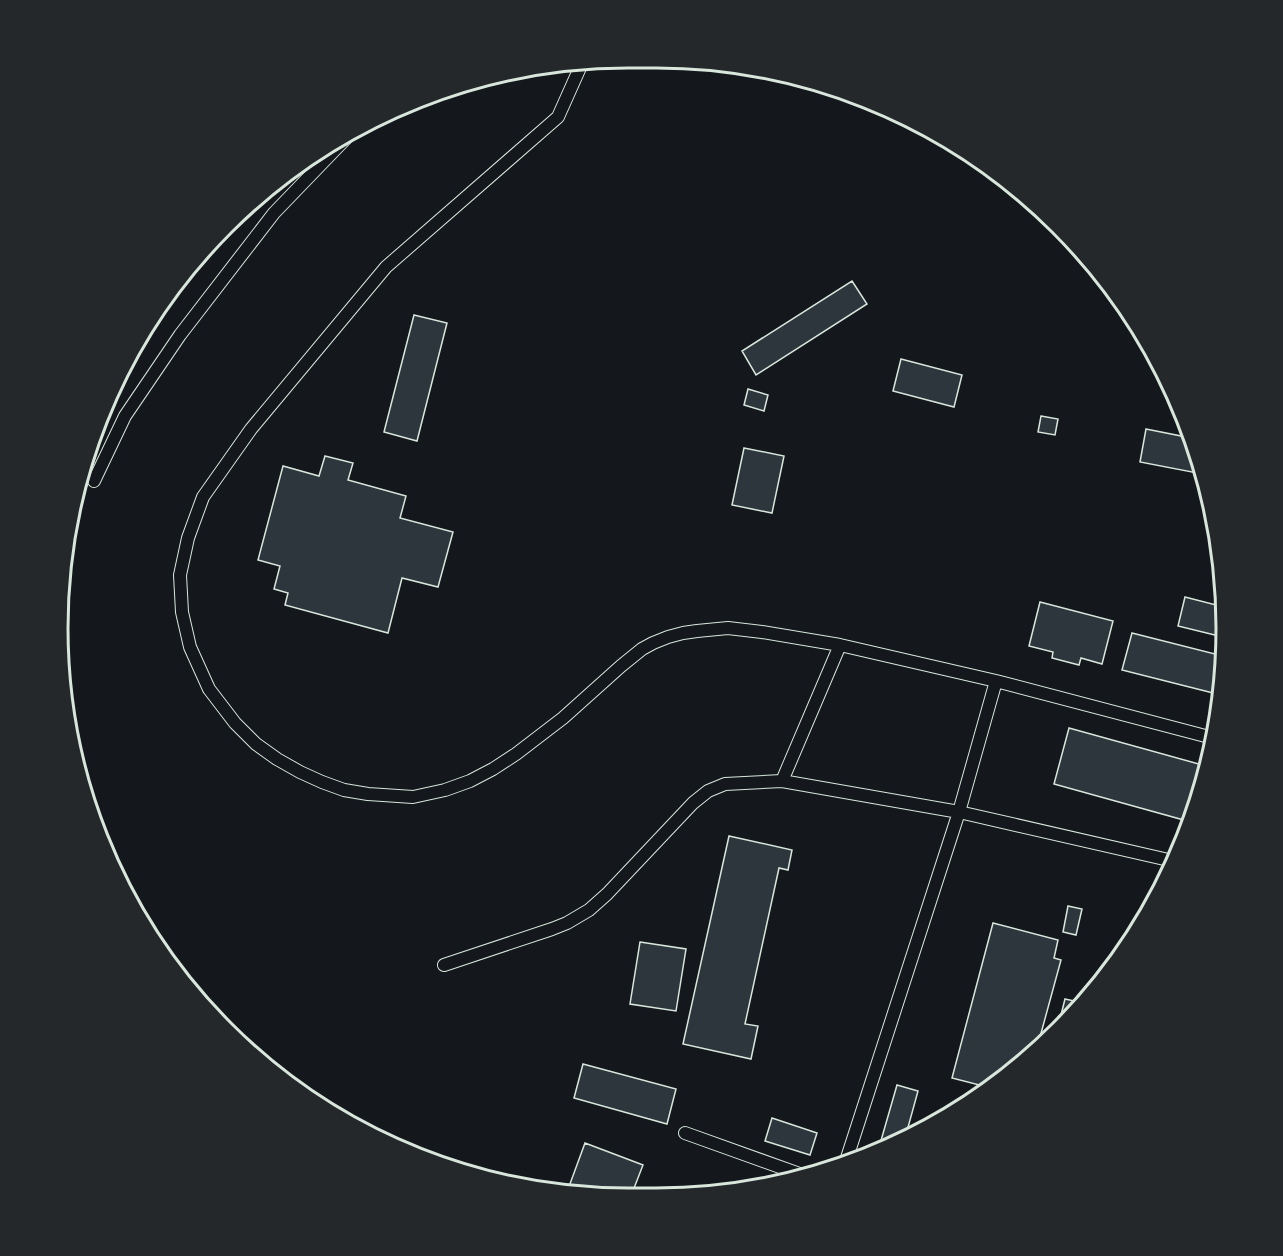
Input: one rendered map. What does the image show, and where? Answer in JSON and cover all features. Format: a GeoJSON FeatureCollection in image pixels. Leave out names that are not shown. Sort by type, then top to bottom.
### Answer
{"type":"FeatureCollection","features":[{"type":"Feature","properties":{"kind":"lane"},"geometry":{"type":"LineString","coordinates":[[579,70],[558,117],[386,267],[251,429],[203,497],[188,538],[180,575],[182,612],[190,646],[209,689],[235,723],[256,744],[300,772],[344,790],[368,794],[413,796],[453,787],[493,769],[563,718],[642,650],[668,637],[728,628],[840,645],[996,681],[1205,736]]}},
{"type":"Feature","properties":{"kind":"lane"},"geometry":{"type":"LineString","coordinates":[[94,481],[125,416],[180,335],[274,213],[332,153]]}},
{"type":"Feature","properties":{"kind":"lane"},"geometry":{"type":"LineString","coordinates":[[782,781],[840,645]]}},
{"type":"Feature","properties":{"kind":"lane"},"geometry":{"type":"LineString","coordinates":[[848,1154],[959,812],[996,681]]}},
{"type":"Feature","properties":{"kind":"lane"},"geometry":{"type":"LineString","coordinates":[[444,965],[552,929],[589,910],[693,803],[708,791],[725,783],[782,781],[959,812],[1165,859]]}},
{"type":"Feature","properties":{"kind":"lane"},"geometry":{"type":"LineString","coordinates":[[685,1133],[792,1171]]}},
{"type":"Feature","properties":{"kind":"building"},"geometry":{"type":"Polygon","coordinates":[[[852,281],[867,304],[756,375],[742,351],[852,281]]]}},
{"type":"Feature","properties":{"kind":"building"},"geometry":{"type":"Polygon","coordinates":[[[414,315],[447,323],[417,441],[384,432],[414,315]]]}},
{"type":"Feature","properties":{"kind":"building"},"geometry":{"type":"Polygon","coordinates":[[[901,359],[962,375],[954,407],[893,391],[901,359]]]}},
{"type":"Feature","properties":{"kind":"building"},"geometry":{"type":"Polygon","coordinates":[[[748,389],[768,395],[764,411],[744,405],[748,389]]]}},
{"type":"Feature","properties":{"kind":"building"},"geometry":{"type":"Polygon","coordinates":[[[1041,416],[1058,419],[1055,435],[1038,432],[1041,416]]]}},
{"type":"Feature","properties":{"kind":"building"},"geometry":{"type":"Polygon","coordinates":[[[1146,429],[1181,436],[1193,472],[1140,462],[1146,429]]]}},
{"type":"Feature","properties":{"kind":"building"},"geometry":{"type":"Polygon","coordinates":[[[744,448],[784,456],[772,513],[732,505],[744,448]]]}},
{"type":"Feature","properties":{"kind":"building"},"geometry":{"type":"Polygon","coordinates":[[[325,456],[353,463],[348,480],[406,496],[400,518],[453,532],[438,587],[402,578],[388,633],[285,605],[288,593],[274,589],[280,566],[258,560],[283,466],[319,476],[325,456]]]}},
{"type":"Feature","properties":{"kind":"building"},"geometry":{"type":"Polygon","coordinates":[[[1185,597],[1215,605],[1216,635],[1178,626],[1185,597]]]}},
{"type":"Feature","properties":{"kind":"building"},"geometry":{"type":"Polygon","coordinates":[[[1040,602],[1113,621],[1102,664],[1081,658],[1079,665],[1052,658],[1053,652],[1029,646],[1040,602]]]}},
{"type":"Feature","properties":{"kind":"building"},"geometry":{"type":"Polygon","coordinates":[[[1132,633],[1215,654],[1212,693],[1122,670],[1132,633]]]}},
{"type":"Feature","properties":{"kind":"building"},"geometry":{"type":"Polygon","coordinates":[[[1069,728],[1198,764],[1182,819],[1054,784],[1069,728]]]}},
{"type":"Feature","properties":{"kind":"building"},"geometry":{"type":"Polygon","coordinates":[[[729,836],[792,850],[788,870],[779,868],[745,1024],[758,1026],[751,1059],[683,1044],[729,836]]]}},
{"type":"Feature","properties":{"kind":"building"},"geometry":{"type":"Polygon","coordinates":[[[1068,906],[1082,909],[1076,935],[1063,932],[1068,906]]]}},
{"type":"Feature","properties":{"kind":"building"},"geometry":{"type":"Polygon","coordinates":[[[993,923],[1058,940],[1054,958],[1061,960],[1041,1034],[979,1085],[952,1078],[993,923]]]}},
{"type":"Feature","properties":{"kind":"building"},"geometry":{"type":"Polygon","coordinates":[[[640,942],[686,949],[676,1011],[630,1004],[640,942]]]}},
{"type":"Feature","properties":{"kind":"building"},"geometry":{"type":"Polygon","coordinates":[[[1065,999],[1073,1001],[1061,1013],[1065,999]]]}},
{"type":"Feature","properties":{"kind":"building"},"geometry":{"type":"Polygon","coordinates":[[[583,1064],[676,1089],[667,1124],[574,1098],[583,1064]]]}},
{"type":"Feature","properties":{"kind":"building"},"geometry":{"type":"Polygon","coordinates":[[[897,1085],[918,1091],[908,1128],[881,1141],[897,1085]]]}},
{"type":"Feature","properties":{"kind":"building"},"geometry":{"type":"Polygon","coordinates":[[[772,1118],[817,1133],[810,1155],[765,1141],[772,1118]]]}},
{"type":"Feature","properties":{"kind":"building"},"geometry":{"type":"Polygon","coordinates":[[[585,1143],[643,1165],[634,1188],[569,1185],[585,1143]]]}}]}
